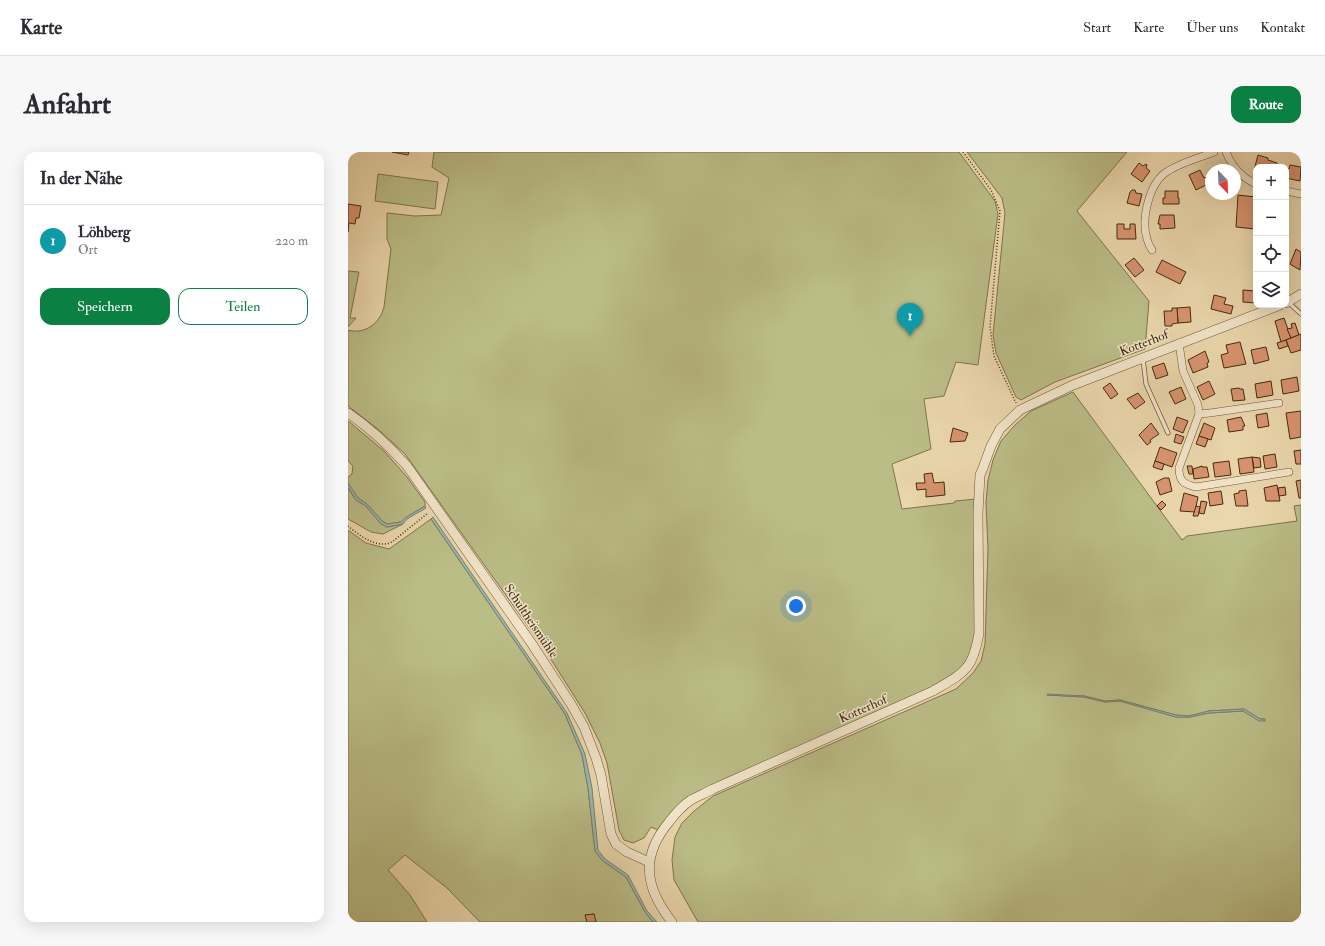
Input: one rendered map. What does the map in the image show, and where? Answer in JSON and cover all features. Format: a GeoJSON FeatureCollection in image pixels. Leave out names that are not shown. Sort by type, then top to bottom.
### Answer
{"type":"FeatureCollection","features":[{"type":"Feature","properties":{"kind":"street"},"geometry":{"type":"LineString","coordinates":[[1152,250],[1146,238],[1145,222],[1147,205],[1155,183],[1166,171],[1214,152]]}},
{"type":"Feature","properties":{"kind":"street"},"geometry":{"type":"LineString","coordinates":[[1226,152],[1236,171],[1253,183]]}},
{"type":"Feature","properties":{"kind":"street"},"geometry":{"type":"LineString","coordinates":[[1289,192],[1301,194]]}},
{"type":"Feature","properties":{"kind":"street","name":"Kotterhof"},"geometry":{"type":"LineString","coordinates":[[1289,301],[1301,294]]}},
{"type":"Feature","properties":{"kind":"street","name":"Kotterhof"},"geometry":{"type":"LineString","coordinates":[[649,862],[651,850],[660,832],[677,812],[690,801],[713,789],[933,691],[958,677],[969,666],[976,651],[979,633],[978,513],[980,475],[1000,430],[1020,410],[1073,385],[1272,308]]}},
{"type":"Feature","properties":{"kind":"street"},"geometry":{"type":"LineString","coordinates":[[1179,343],[1183,371],[1198,405],[1199,414],[1179,468],[1179,477],[1185,484],[1196,487],[1289,472]]}},
{"type":"Feature","properties":{"kind":"street"},"geometry":{"type":"LineString","coordinates":[[1199,414],[1210,414],[1279,403]]}},
{"type":"Feature","properties":{"kind":"street","name":"Schultheismühle"},"geometry":{"type":"LineString","coordinates":[[348,413],[394,451],[407,466],[532,644],[584,727],[601,776],[611,834],[616,844],[626,852],[649,862]]}},
{"type":"Feature","properties":{"kind":"street"},"geometry":{"type":"LineString","coordinates":[[649,862],[652,889],[662,910],[672,922]]}},
{"type":"Feature","properties":{"kind":"lane"},"geometry":{"type":"LineString","coordinates":[[1289,306],[1301,314]]}},
{"type":"Feature","properties":{"kind":"lane"},"geometry":{"type":"LineString","coordinates":[[1143,357],[1146,384],[1168,433]]}},
{"type":"Feature","properties":{"kind":"path"},"geometry":{"type":"LineString","coordinates":[[963,152],[991,190],[1000,211],[990,328],[994,356],[1020,410]]}},
{"type":"Feature","properties":{"kind":"path"},"geometry":{"type":"LineString","coordinates":[[348,526],[368,541],[386,545],[392,542],[436,507]]}},
{"type":"Feature","properties":{"kind":"green space"},"geometry":{"type":"Polygon","coordinates":[[[434,152],[959,152],[995,201],[998,214],[978,365],[956,362],[944,396],[924,399],[931,449],[892,464],[902,509],[976,499],[978,579],[974,651],[956,676],[711,788],[658,830],[651,827],[644,838],[633,843],[624,840],[619,830],[607,763],[600,743],[585,713],[545,650],[405,454],[379,430],[348,406],[348,330],[360,331],[371,326],[379,318],[384,307],[391,249],[387,239],[387,213],[415,216],[441,215],[449,178],[432,167],[434,152]]]}},
{"type":"Feature","properties":{"kind":"green space"},"geometry":{"type":"Polygon","coordinates":[[[967,152],[1127,152],[1077,211],[1149,301],[1145,349],[1055,382],[1021,400],[1016,397],[996,353],[993,335],[1005,213],[1002,198],[967,152]]]}},
{"type":"Feature","properties":{"kind":"green space"},"geometry":{"type":"Polygon","coordinates":[[[378,174],[438,182],[435,209],[375,201],[378,174]]]}},
{"type":"Feature","properties":{"kind":"green space"},"geometry":{"type":"Polygon","coordinates":[[[348,271],[359,272],[350,318],[356,318],[348,327],[348,271]]]}},
{"type":"Feature","properties":{"kind":"green space"},"geometry":{"type":"Polygon","coordinates":[[[1073,392],[1182,540],[1187,536],[1297,521],[1294,506],[1301,505],[1301,922],[698,922],[674,880],[672,860],[675,837],[682,823],[693,812],[713,796],[956,689],[973,673],[981,661],[985,644],[988,549],[986,502],[988,480],[993,460],[1001,441],[1015,425],[1031,411],[1073,392]],[[1047,695],[1084,697],[1105,702],[1120,701],[1176,717],[1190,717],[1209,713],[1243,711],[1259,720],[1264,719],[1260,719],[1244,709],[1209,711],[1189,716],[1176,715],[1120,700],[1105,701],[1084,696],[1047,695]]]}},
{"type":"Feature","properties":{"kind":"green space"},"geometry":{"type":"Polygon","coordinates":[[[348,421],[384,451],[407,477],[425,502],[425,506],[401,522],[387,524],[382,521],[367,504],[358,498],[348,483],[348,477],[352,474],[353,466],[348,461],[348,421]]]}},
{"type":"Feature","properties":{"kind":"green space"},"geometry":{"type":"Polygon","coordinates":[[[348,488],[356,500],[366,506],[381,524],[387,527],[403,524],[383,534],[371,532],[348,519],[348,488]]]}},
{"type":"Feature","properties":{"kind":"green space"},"geometry":{"type":"Polygon","coordinates":[[[431,519],[565,714],[582,755],[588,788],[595,851],[603,861],[626,877],[645,912],[653,922],[596,922],[594,914],[585,915],[587,922],[480,922],[447,888],[405,855],[388,870],[410,895],[427,922],[348,922],[348,530],[366,543],[389,549],[431,519]]]}},
{"type":"Feature","properties":{"kind":"water"},"geometry":{"type":"Polygon","coordinates":[[[348,483],[358,498],[367,504],[382,521],[387,524],[401,522],[425,506],[426,508],[407,519],[403,524],[387,527],[381,524],[366,506],[356,500],[348,487],[348,483]]]}},
{"type":"Feature","properties":{"kind":"water"},"geometry":{"type":"Polygon","coordinates":[[[433,517],[567,713],[585,754],[592,788],[598,850],[605,859],[628,875],[647,911],[657,922],[653,922],[645,912],[626,877],[603,861],[595,851],[588,788],[582,755],[565,714],[431,519],[433,517]]]}},
{"type":"Feature","properties":{"kind":"water"},"geometry":{"type":"Polygon","coordinates":[[[1047,694],[1084,696],[1105,701],[1120,700],[1176,715],[1189,716],[1209,711],[1244,709],[1260,719],[1265,719],[1265,721],[1259,721],[1243,711],[1209,713],[1190,717],[1176,717],[1120,701],[1105,702],[1084,697],[1047,694]]]}},
{"type":"Feature","properties":{"kind":"building"},"geometry":{"type":"Polygon","coordinates":[[[392,152],[409,152],[408,155],[392,152]]]}},
{"type":"Feature","properties":{"kind":"building"},"geometry":{"type":"Polygon","coordinates":[[[1258,155],[1277,163],[1277,164],[1256,164],[1258,155]]]}},
{"type":"Feature","properties":{"kind":"building"},"geometry":{"type":"Polygon","coordinates":[[[1139,163],[1143,166],[1146,164],[1146,168],[1150,171],[1142,182],[1131,174],[1139,163]]]}},
{"type":"Feature","properties":{"kind":"building"},"geometry":{"type":"Polygon","coordinates":[[[1290,165],[1301,167],[1300,181],[1289,179],[1290,165]]]}},
{"type":"Feature","properties":{"kind":"building"},"geometry":{"type":"Polygon","coordinates":[[[1200,170],[1205,178],[1205,186],[1196,190],[1189,175],[1200,170]]]}},
{"type":"Feature","properties":{"kind":"building"},"geometry":{"type":"Polygon","coordinates":[[[1132,190],[1135,190],[1136,193],[1142,194],[1139,206],[1127,203],[1132,190]]]}},
{"type":"Feature","properties":{"kind":"building"},"geometry":{"type":"Polygon","coordinates":[[[1165,191],[1178,191],[1179,204],[1163,204],[1165,191]]]}},
{"type":"Feature","properties":{"kind":"building"},"geometry":{"type":"Polygon","coordinates":[[[1241,195],[1253,197],[1253,229],[1236,227],[1238,200],[1241,200],[1241,195]]]}},
{"type":"Feature","properties":{"kind":"building"},"geometry":{"type":"Polygon","coordinates":[[[348,204],[361,206],[359,218],[356,218],[355,224],[349,223],[348,232],[348,204]]]}},
{"type":"Feature","properties":{"kind":"building"},"geometry":{"type":"Polygon","coordinates":[[[1160,215],[1174,215],[1175,228],[1160,229],[1160,224],[1158,224],[1160,215]]]}},
{"type":"Feature","properties":{"kind":"building"},"geometry":{"type":"Polygon","coordinates":[[[1117,224],[1124,224],[1124,229],[1130,229],[1130,224],[1135,224],[1136,239],[1117,239],[1117,224]]]}},
{"type":"Feature","properties":{"kind":"building"},"geometry":{"type":"Polygon","coordinates":[[[1296,249],[1301,252],[1300,270],[1290,264],[1296,249]]]}},
{"type":"Feature","properties":{"kind":"building"},"geometry":{"type":"Polygon","coordinates":[[[1134,258],[1144,270],[1135,277],[1125,265],[1134,258]]]}},
{"type":"Feature","properties":{"kind":"building"},"geometry":{"type":"Polygon","coordinates":[[[1162,260],[1186,272],[1180,284],[1156,272],[1162,260]]]}},
{"type":"Feature","properties":{"kind":"building"},"geometry":{"type":"Polygon","coordinates":[[[1243,290],[1253,291],[1253,303],[1243,302],[1243,290]]]}},
{"type":"Feature","properties":{"kind":"building"},"geometry":{"type":"Polygon","coordinates":[[[1214,295],[1226,298],[1224,304],[1233,306],[1231,314],[1211,309],[1214,295]]]}},
{"type":"Feature","properties":{"kind":"building"},"geometry":{"type":"Polygon","coordinates":[[[1190,307],[1191,322],[1178,323],[1177,308],[1190,307]]]}},
{"type":"Feature","properties":{"kind":"building"},"geometry":{"type":"Polygon","coordinates":[[[1172,308],[1177,308],[1178,323],[1172,324],[1172,326],[1165,326],[1164,311],[1172,311],[1172,308]]]}},
{"type":"Feature","properties":{"kind":"building"},"geometry":{"type":"Polygon","coordinates":[[[1284,318],[1291,338],[1281,342],[1275,321],[1284,318]]]}},
{"type":"Feature","properties":{"kind":"building"},"geometry":{"type":"Polygon","coordinates":[[[1295,323],[1299,335],[1291,338],[1287,329],[1292,328],[1291,324],[1295,323]]]}},
{"type":"Feature","properties":{"kind":"building"},"geometry":{"type":"Polygon","coordinates":[[[1301,334],[1301,350],[1291,353],[1286,340],[1301,334]]]}},
{"type":"Feature","properties":{"kind":"building"},"geometry":{"type":"Polygon","coordinates":[[[1286,340],[1288,346],[1279,349],[1277,343],[1286,340]]]}},
{"type":"Feature","properties":{"kind":"building"},"geometry":{"type":"Polygon","coordinates":[[[1240,342],[1246,364],[1224,368],[1221,355],[1228,353],[1226,345],[1240,342]]]}},
{"type":"Feature","properties":{"kind":"building"},"geometry":{"type":"Polygon","coordinates":[[[1266,347],[1269,360],[1254,364],[1251,350],[1266,347]]]}},
{"type":"Feature","properties":{"kind":"building"},"geometry":{"type":"Polygon","coordinates":[[[1205,351],[1209,362],[1207,363],[1208,367],[1193,373],[1188,360],[1205,351]]]}},
{"type":"Feature","properties":{"kind":"building"},"geometry":{"type":"Polygon","coordinates":[[[1164,363],[1168,375],[1156,379],[1152,367],[1164,363]]]}},
{"type":"Feature","properties":{"kind":"building"},"geometry":{"type":"Polygon","coordinates":[[[1297,377],[1299,391],[1283,394],[1281,380],[1297,377]]]}},
{"type":"Feature","properties":{"kind":"building"},"geometry":{"type":"Polygon","coordinates":[[[1209,381],[1215,394],[1203,400],[1197,387],[1209,381]]]}},
{"type":"Feature","properties":{"kind":"building"},"geometry":{"type":"Polygon","coordinates":[[[1271,381],[1273,395],[1257,398],[1255,384],[1271,381]]]}},
{"type":"Feature","properties":{"kind":"building"},"geometry":{"type":"Polygon","coordinates":[[[1110,383],[1118,394],[1111,399],[1103,388],[1110,383]]]}},
{"type":"Feature","properties":{"kind":"building"},"geometry":{"type":"Polygon","coordinates":[[[1181,387],[1186,399],[1175,404],[1169,392],[1181,387]]]}},
{"type":"Feature","properties":{"kind":"building"},"geometry":{"type":"Polygon","coordinates":[[[1231,389],[1243,389],[1245,400],[1233,401],[1231,389]]]}},
{"type":"Feature","properties":{"kind":"building"},"geometry":{"type":"Polygon","coordinates":[[[1138,393],[1145,402],[1135,409],[1127,399],[1138,393]]]}},
{"type":"Feature","properties":{"kind":"building"},"geometry":{"type":"Polygon","coordinates":[[[1301,411],[1301,437],[1290,439],[1286,413],[1301,411]]]}},
{"type":"Feature","properties":{"kind":"building"},"geometry":{"type":"Polygon","coordinates":[[[1267,413],[1269,426],[1258,428],[1256,415],[1267,413]]]}},
{"type":"Feature","properties":{"kind":"building"},"geometry":{"type":"Polygon","coordinates":[[[1177,417],[1188,421],[1183,433],[1173,429],[1177,417]]]}},
{"type":"Feature","properties":{"kind":"building"},"geometry":{"type":"Polygon","coordinates":[[[1241,417],[1245,426],[1243,426],[1243,430],[1229,432],[1227,420],[1241,417]]]}},
{"type":"Feature","properties":{"kind":"building"},"geometry":{"type":"Polygon","coordinates":[[[1151,423],[1159,434],[1150,440],[1151,442],[1147,445],[1139,435],[1151,423]]]}},
{"type":"Feature","properties":{"kind":"building"},"geometry":{"type":"Polygon","coordinates":[[[1204,423],[1215,428],[1211,440],[1199,436],[1204,423]]]}},
{"type":"Feature","properties":{"kind":"building"},"geometry":{"type":"Polygon","coordinates":[[[953,428],[968,433],[965,441],[950,442],[953,428]]]}},
{"type":"Feature","properties":{"kind":"building"},"geometry":{"type":"Polygon","coordinates":[[[1176,434],[1184,437],[1181,444],[1174,442],[1176,434]]]}},
{"type":"Feature","properties":{"kind":"building"},"geometry":{"type":"Polygon","coordinates":[[[1199,436],[1208,439],[1205,447],[1196,444],[1199,436]]]}},
{"type":"Feature","properties":{"kind":"building"},"geometry":{"type":"Polygon","coordinates":[[[1160,447],[1177,453],[1172,467],[1155,461],[1160,447]]]}},
{"type":"Feature","properties":{"kind":"building"},"geometry":{"type":"Polygon","coordinates":[[[1301,450],[1301,464],[1296,464],[1294,451],[1301,450]]]}},
{"type":"Feature","properties":{"kind":"building"},"geometry":{"type":"Polygon","coordinates":[[[1275,454],[1277,467],[1265,469],[1263,456],[1275,454]]]}},
{"type":"Feature","properties":{"kind":"building"},"geometry":{"type":"Polygon","coordinates":[[[1252,457],[1260,458],[1261,467],[1254,468],[1252,457]]]}},
{"type":"Feature","properties":{"kind":"building"},"geometry":{"type":"Polygon","coordinates":[[[1252,457],[1254,472],[1240,474],[1238,459],[1252,457]]]}},
{"type":"Feature","properties":{"kind":"building"},"geometry":{"type":"Polygon","coordinates":[[[1155,461],[1164,464],[1162,470],[1153,467],[1155,461]]]}},
{"type":"Feature","properties":{"kind":"building"},"geometry":{"type":"Polygon","coordinates":[[[1229,461],[1231,475],[1215,477],[1213,463],[1229,461]]]}},
{"type":"Feature","properties":{"kind":"building"},"geometry":{"type":"Polygon","coordinates":[[[1187,466],[1192,466],[1193,474],[1189,474],[1187,466]]]}},
{"type":"Feature","properties":{"kind":"building"},"geometry":{"type":"Polygon","coordinates":[[[1202,466],[1207,467],[1209,477],[1194,479],[1193,469],[1202,466]]]}},
{"type":"Feature","properties":{"kind":"building"},"geometry":{"type":"Polygon","coordinates":[[[932,473],[934,483],[944,482],[945,495],[926,497],[926,489],[917,490],[916,483],[925,483],[924,474],[932,473]]]}},
{"type":"Feature","properties":{"kind":"building"},"geometry":{"type":"Polygon","coordinates":[[[1164,478],[1169,478],[1172,491],[1160,495],[1156,482],[1164,478]]]}},
{"type":"Feature","properties":{"kind":"building"},"geometry":{"type":"Polygon","coordinates":[[[1301,480],[1301,498],[1299,498],[1296,481],[1301,480]]]}},
{"type":"Feature","properties":{"kind":"building"},"geometry":{"type":"Polygon","coordinates":[[[1277,485],[1280,501],[1266,501],[1264,488],[1277,485]]]}},
{"type":"Feature","properties":{"kind":"building"},"geometry":{"type":"Polygon","coordinates":[[[1285,487],[1286,495],[1279,496],[1278,488],[1285,487]]]}},
{"type":"Feature","properties":{"kind":"building"},"geometry":{"type":"Polygon","coordinates":[[[1246,490],[1248,506],[1236,506],[1234,494],[1239,493],[1239,491],[1246,490]]]}},
{"type":"Feature","properties":{"kind":"building"},"geometry":{"type":"Polygon","coordinates":[[[1221,491],[1223,504],[1210,506],[1208,493],[1221,491]]]}},
{"type":"Feature","properties":{"kind":"building"},"geometry":{"type":"Polygon","coordinates":[[[1184,493],[1198,497],[1195,512],[1180,511],[1184,493]]]}},
{"type":"Feature","properties":{"kind":"building"},"geometry":{"type":"Polygon","coordinates":[[[1162,501],[1166,505],[1161,510],[1157,506],[1162,501]]]}},
{"type":"Feature","properties":{"kind":"building"},"geometry":{"type":"Polygon","coordinates":[[[1201,501],[1207,502],[1204,514],[1199,513],[1201,501]]]}},
{"type":"Feature","properties":{"kind":"building"},"geometry":{"type":"Polygon","coordinates":[[[1196,506],[1200,507],[1198,516],[1193,516],[1196,506]]]}},
{"type":"Feature","properties":{"kind":"building"},"geometry":{"type":"Polygon","coordinates":[[[594,914],[596,922],[587,922],[585,915],[594,914]]]}},
{"type":"Feature","properties":{"kind":"place","name":"Löhberg"},"geometry":{"type":"Point","coordinates":[910,336]}}]}
